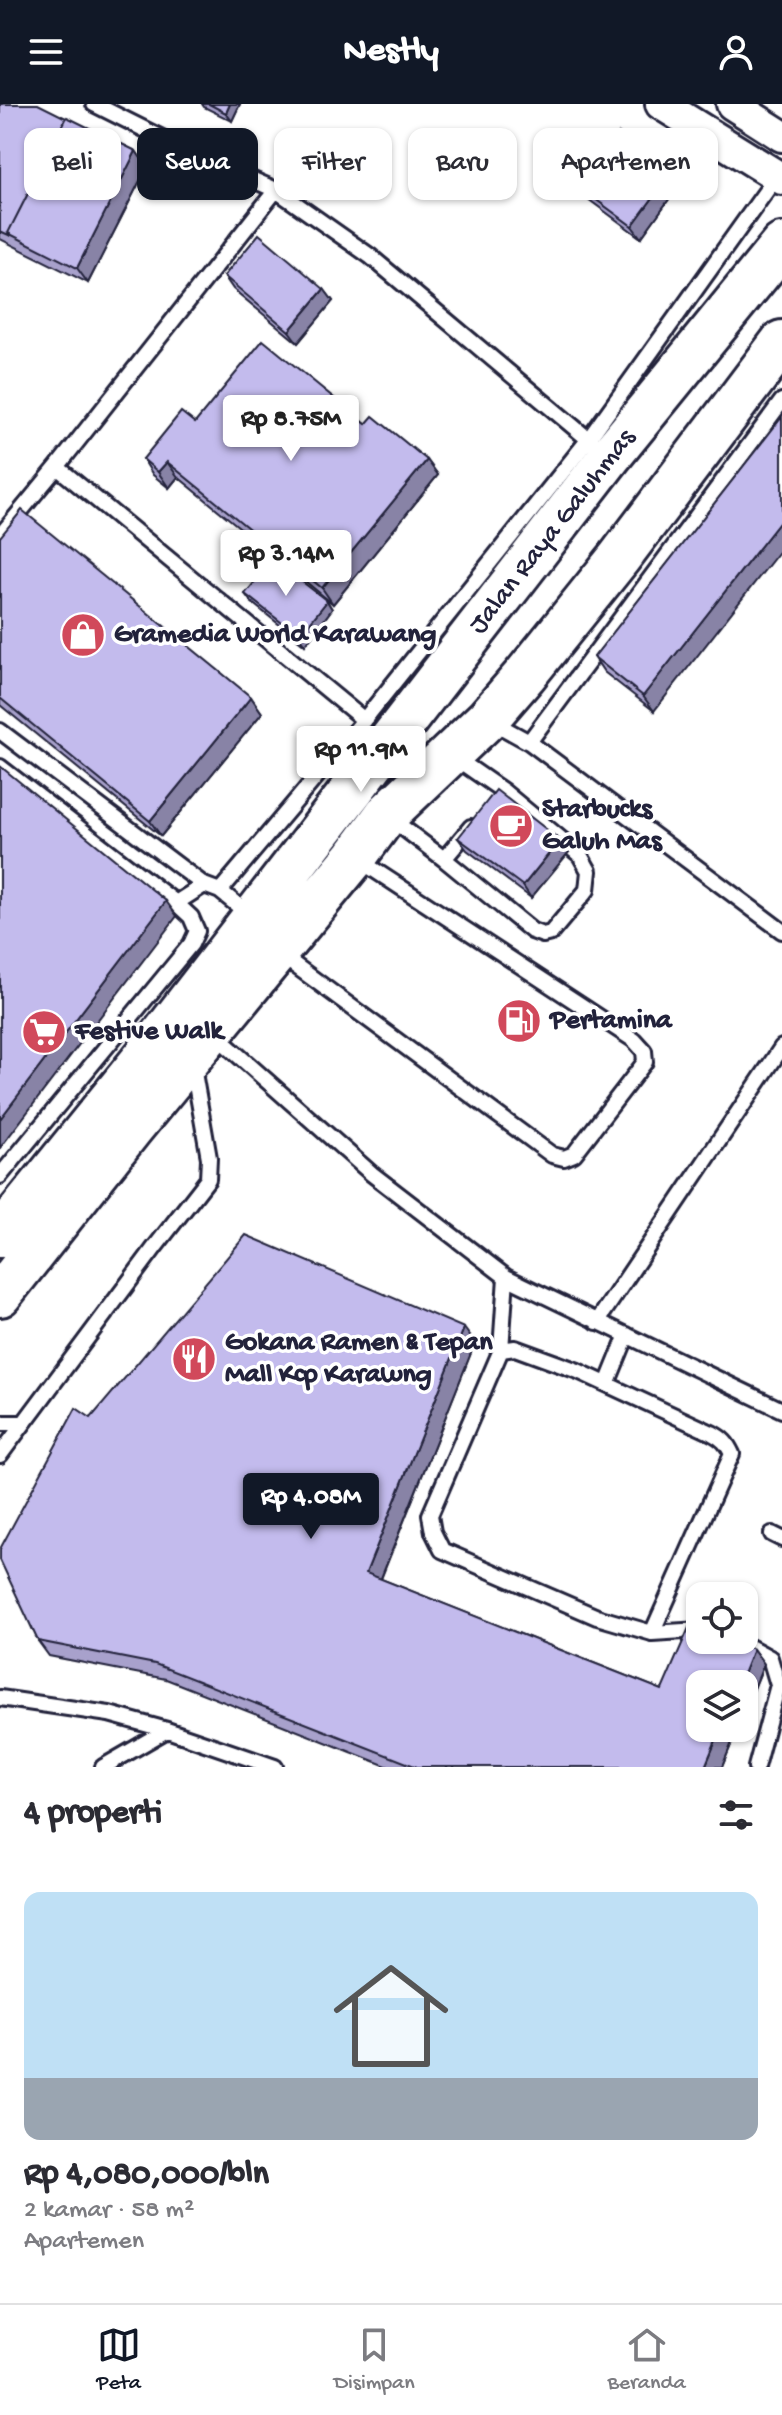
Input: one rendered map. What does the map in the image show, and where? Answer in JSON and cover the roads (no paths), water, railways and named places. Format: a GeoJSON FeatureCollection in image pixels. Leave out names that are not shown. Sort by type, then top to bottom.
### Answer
{"type":"FeatureCollection","features":[{"type":"Feature","properties":{"kind":"main road","name":"Jalan Raya Galuhmas"},"geometry":{"type":"LineString","coordinates":[[0,1236],[157,1042],[599,448],[782,245]]}},
{"type":"Feature","properties":{"kind":"main road"},"geometry":{"type":"LineString","coordinates":[[0,1295],[386,815],[487,719],[525,675],[619,558],[782,342]]}},
{"type":"Feature","properties":{"kind":"street"},"geometry":{"type":"LineString","coordinates":[[661,104],[780,174]]}},
{"type":"Feature","properties":{"kind":"street"},"geometry":{"type":"LineString","coordinates":[[732,104],[782,136]]}},
{"type":"Feature","properties":{"kind":"lane"},"geometry":{"type":"LineString","coordinates":[[94,104],[196,155],[274,189]]}},
{"type":"Feature","properties":{"kind":"lane"},"geometry":{"type":"LineString","coordinates":[[220,891],[599,448],[780,174]]}},
{"type":"Feature","properties":{"kind":"lane"},"geometry":{"type":"LineString","coordinates":[[0,536],[274,193]]}},
{"type":"Feature","properties":{"kind":"lane"},"geometry":{"type":"LineString","coordinates":[[290,200],[370,256],[599,448]]}},
{"type":"Feature","properties":{"kind":"lane"},"geometry":{"type":"LineString","coordinates":[[529,742],[782,401]]}},
{"type":"Feature","properties":{"kind":"lane"},"geometry":{"type":"LineString","coordinates":[[57,467],[364,720]]}},
{"type":"Feature","properties":{"kind":"lane"},"geometry":{"type":"LineString","coordinates":[[487,719],[529,742],[782,931]]}},
{"type":"Feature","properties":{"kind":"lane"},"geometry":{"type":"LineString","coordinates":[[0,731],[204,885],[220,891],[252,917]]}},
{"type":"Feature","properties":{"kind":"lane"},"geometry":{"type":"LineString","coordinates":[[386,815],[532,931],[543,935],[551,933],[587,890],[589,871],[580,855],[493,802],[450,754]]}},
{"type":"Feature","properties":{"kind":"lane"},"geometry":{"type":"LineString","coordinates":[[0,767],[176,903],[191,917],[197,931],[191,944],[0,1176]]}},
{"type":"Feature","properties":{"kind":"lane"},"geometry":{"type":"LineString","coordinates":[[444,859],[493,802]]}},
{"type":"Feature","properties":{"kind":"lane"},"geometry":{"type":"LineString","coordinates":[[277,951],[552,1155],[564,1158],[574,1154],[645,1062],[644,1051],[634,1040],[355,857]]}},
{"type":"Feature","properties":{"kind":"lane"},"geometry":{"type":"LineString","coordinates":[[176,903],[204,885]]}},
{"type":"Feature","properties":{"kind":"lane"},"geometry":{"type":"LineString","coordinates":[[202,1045],[506,1277],[782,1410]]}},
{"type":"Feature","properties":{"kind":"lane"},"geometry":{"type":"LineString","coordinates":[[0,1455],[208,1179],[202,1045]]}},
{"type":"Feature","properties":{"kind":"lane"},"geometry":{"type":"LineString","coordinates":[[597,1322],[782,1047]]}},
{"type":"Feature","properties":{"kind":"lane"},"geometry":{"type":"LineString","coordinates":[[506,1277],[501,1350],[430,1515],[433,1532],[442,1550],[597,1617],[652,1633],[686,1631]]}},
{"type":"Feature","properties":{"kind":"lane"},"geometry":{"type":"LineString","coordinates":[[607,1384],[627,1335]]}},
{"type":"Feature","properties":{"kind":"lane"},"geometry":{"type":"LineString","coordinates":[[501,1350],[515,1348],[607,1384],[724,1440],[732,1454],[652,1633]]}},
{"type":"Feature","properties":{"kind":"lane"},"geometry":{"type":"LineString","coordinates":[[0,1423],[24,1423]]}},
{"type":"Feature","properties":{"kind":"lane"},"geometry":{"type":"LineString","coordinates":[[756,1767],[778,1685],[770,1658],[758,1651]]}},
{"type":"Feature","properties":{"kind":"lane"},"geometry":{"type":"LineString","coordinates":[[0,1698],[109,1714],[275,1767]]}},
{"type":"Feature","properties":{"kind":"lane"},"geometry":{"type":"LineString","coordinates":[[103,1767],[167,1730]]}},
{"type":"Feature","properties":{"kind":"place","name":"Gramedia World Karawang"},"geometry":{"type":"Point","coordinates":[83,635]}},
{"type":"Feature","properties":{"kind":"place","name":"Starbucks Galuh Mas"},"geometry":{"type":"Point","coordinates":[511,826]}},
{"type":"Feature","properties":{"kind":"place","name":"Pertamina"},"geometry":{"type":"Point","coordinates":[519,1021]}},
{"type":"Feature","properties":{"kind":"place","name":"Festive Walk"},"geometry":{"type":"Point","coordinates":[44,1032]}},
{"type":"Feature","properties":{"kind":"place","name":"Gokana Ramen & Tepan Mall Kcp Karawng"},"geometry":{"type":"Point","coordinates":[194,1359]}}]}
